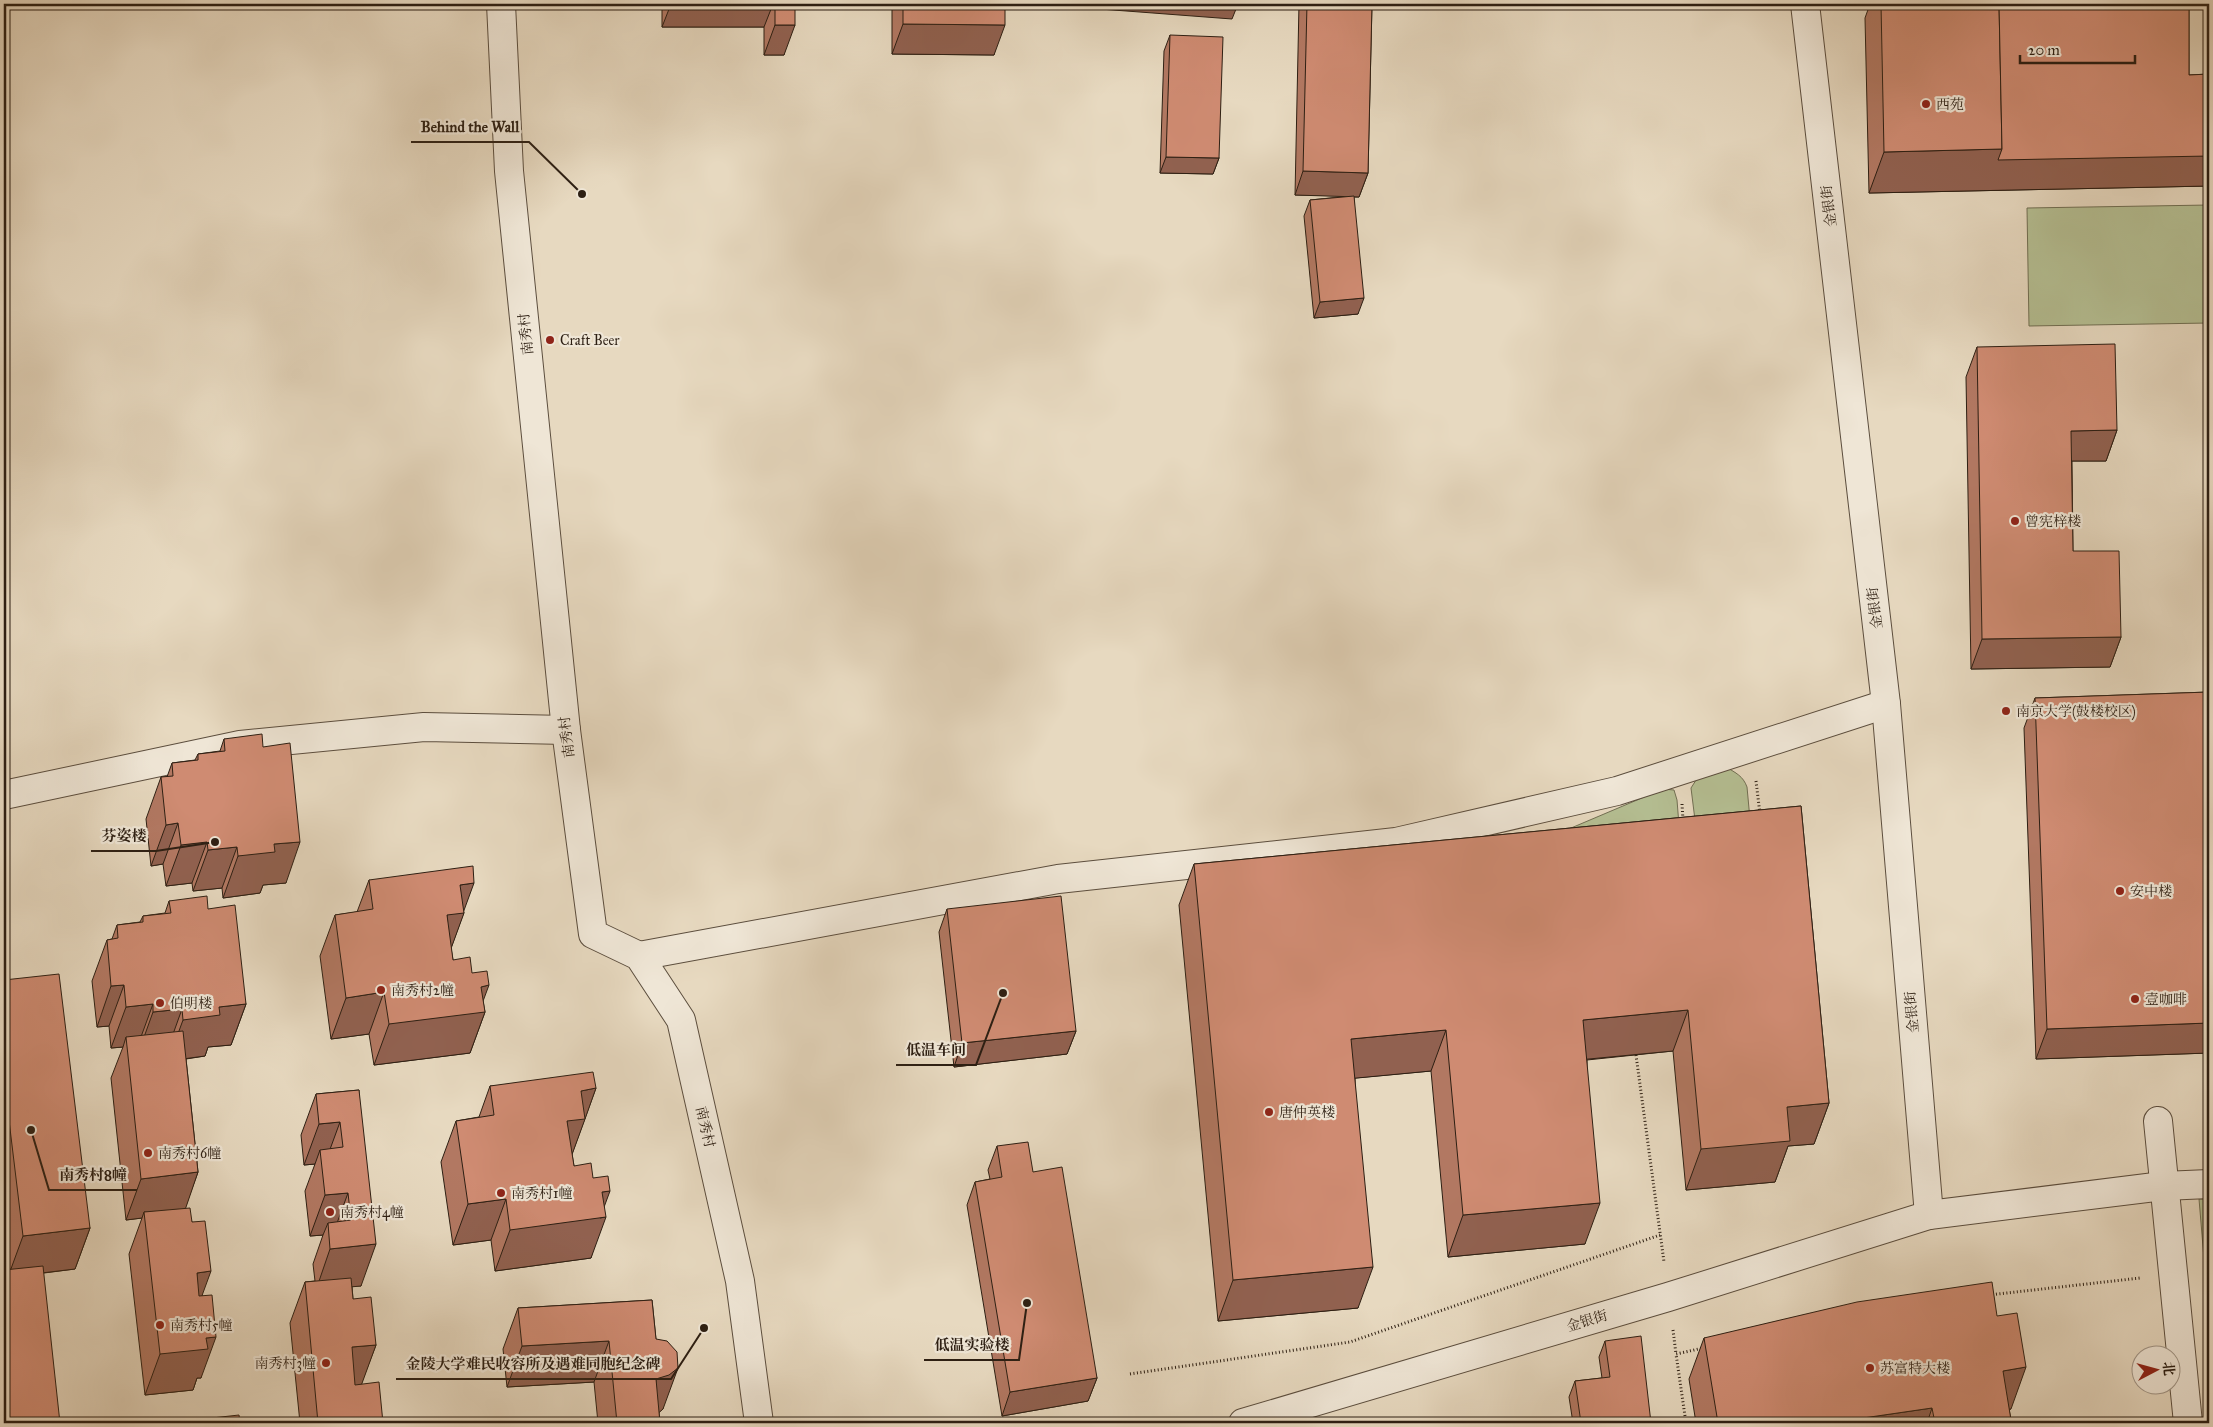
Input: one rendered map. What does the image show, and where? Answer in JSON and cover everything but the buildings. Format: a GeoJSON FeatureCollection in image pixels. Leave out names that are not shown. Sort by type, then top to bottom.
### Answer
{"type":"FeatureCollection","features":[{"type":"Feature","properties":{"kind":"street","name":"南秀村"},"geometry":{"type":"LineString","coordinates":[[501,4],[509,171],[566,730],[593,934],[639,956],[682,1020],[740,1281],[759,1423]]}},
{"type":"Feature","properties":{"kind":"street","name":"金银街"},"geometry":{"type":"LineString","coordinates":[[1805,4],[1886,704],[1928,1215]]}},
{"type":"Feature","properties":{"kind":"street"},"geometry":{"type":"LineString","coordinates":[[639,956],[1058,879],[1396,842],[1618,791],[1886,704]]}},
{"type":"Feature","properties":{"kind":"street"},"geometry":{"type":"LineString","coordinates":[[4,795],[240,745],[424,727],[566,730]]}},
{"type":"Feature","properties":{"kind":"street"},"geometry":{"type":"LineString","coordinates":[[2158,1121],[2188,1423]]}},
{"type":"Feature","properties":{"kind":"street","name":"金银街"},"geometry":{"type":"LineString","coordinates":[[1243,1423],[1668,1297],[1928,1215],[2163,1186],[2209,1184]]}},
{"type":"Feature","properties":{"kind":"path"},"geometry":{"type":"LineString","coordinates":[[1751,748],[1761,822]]}},
{"type":"Feature","properties":{"kind":"path"},"geometry":{"type":"LineString","coordinates":[[1679,771],[1684,828]]}},
{"type":"Feature","properties":{"kind":"path"},"geometry":{"type":"LineString","coordinates":[[1636,1055],[1686,1423]]}},
{"type":"Feature","properties":{"kind":"path"},"geometry":{"type":"LineString","coordinates":[[1130,1374],[1350,1342],[1660,1235]]}},
{"type":"Feature","properties":{"kind":"path"},"geometry":{"type":"LineString","coordinates":[[1980,1296],[2172,1274]]}},
{"type":"Feature","properties":{"kind":"path"},"geometry":{"type":"LineString","coordinates":[[1676,1354],[1704,1348]]}},
{"type":"Feature","properties":{"kind":"green space"},"geometry":{"type":"Polygon","coordinates":[[[2209,205],[2209,323],[2029,326],[2027,208],[2209,205]]]}},
{"type":"Feature","properties":{"kind":"green space"},"geometry":{"type":"Polygon","coordinates":[[[1726,767],[1741,777],[1747,787],[1751,830],[1697,836],[1691,788],[1698,777],[1726,767]]]}},
{"type":"Feature","properties":{"kind":"green space"},"geometry":{"type":"Polygon","coordinates":[[[1663,789],[1674,790],[1677,800],[1680,838],[1564,831],[1663,789]]]}},
{"type":"Feature","properties":{"kind":"green space"},"geometry":{"type":"Polygon","coordinates":[[[2199,1199],[2209,1199],[2209,1318],[2199,1199]]]}},
{"type":"Feature","properties":{"kind":"place","name":"西苑"},"geometry":{"type":"Point","coordinates":[1926,104]}},
{"type":"Feature","properties":{"kind":"place","name":"Behind the Wall"},"geometry":{"type":"Point","coordinates":[582,194]}},
{"type":"Feature","properties":{"kind":"place","name":"Craft Beer"},"geometry":{"type":"Point","coordinates":[550,340]}},
{"type":"Feature","properties":{"kind":"place","name":"曾宪梓楼"},"geometry":{"type":"Point","coordinates":[2015,521]}},
{"type":"Feature","properties":{"kind":"place","name":"南京大学(鼓楼校区)"},"geometry":{"type":"Point","coordinates":[2006,711]}},
{"type":"Feature","properties":{"kind":"place","name":"芬姿楼"},"geometry":{"type":"Point","coordinates":[215,842]}},
{"type":"Feature","properties":{"kind":"place","name":"安中楼"},"geometry":{"type":"Point","coordinates":[2120,891]}},
{"type":"Feature","properties":{"kind":"place","name":"南秀村2幢"},"geometry":{"type":"Point","coordinates":[381,990]}},
{"type":"Feature","properties":{"kind":"place","name":"低温车间"},"geometry":{"type":"Point","coordinates":[1003,993]}},
{"type":"Feature","properties":{"kind":"place","name":"壹咖啡"},"geometry":{"type":"Point","coordinates":[2135,999]}},
{"type":"Feature","properties":{"kind":"place","name":"伯明楼"},"geometry":{"type":"Point","coordinates":[160,1003]}},
{"type":"Feature","properties":{"kind":"place","name":"唐仲英楼"},"geometry":{"type":"Point","coordinates":[1269,1112]}},
{"type":"Feature","properties":{"kind":"place","name":"南秀村8幢"},"geometry":{"type":"Point","coordinates":[31,1130]}},
{"type":"Feature","properties":{"kind":"place","name":"南秀村6幢"},"geometry":{"type":"Point","coordinates":[148,1153]}},
{"type":"Feature","properties":{"kind":"place","name":"南秀村1幢"},"geometry":{"type":"Point","coordinates":[501,1193]}},
{"type":"Feature","properties":{"kind":"place","name":"南秀村4幢"},"geometry":{"type":"Point","coordinates":[330,1212]}},
{"type":"Feature","properties":{"kind":"place","name":"低温实验楼"},"geometry":{"type":"Point","coordinates":[1027,1303]}},
{"type":"Feature","properties":{"kind":"place","name":"南秀村5幢"},"geometry":{"type":"Point","coordinates":[160,1325]}},
{"type":"Feature","properties":{"kind":"place","name":"金陵大学难民收容所及遇难同胞纪念碑"},"geometry":{"type":"Point","coordinates":[704,1328]}},
{"type":"Feature","properties":{"kind":"place","name":"南秀村3幢"},"geometry":{"type":"Point","coordinates":[326,1363]}},
{"type":"Feature","properties":{"kind":"place","name":"苏富特大楼"},"geometry":{"type":"Point","coordinates":[1870,1368]}}]}
